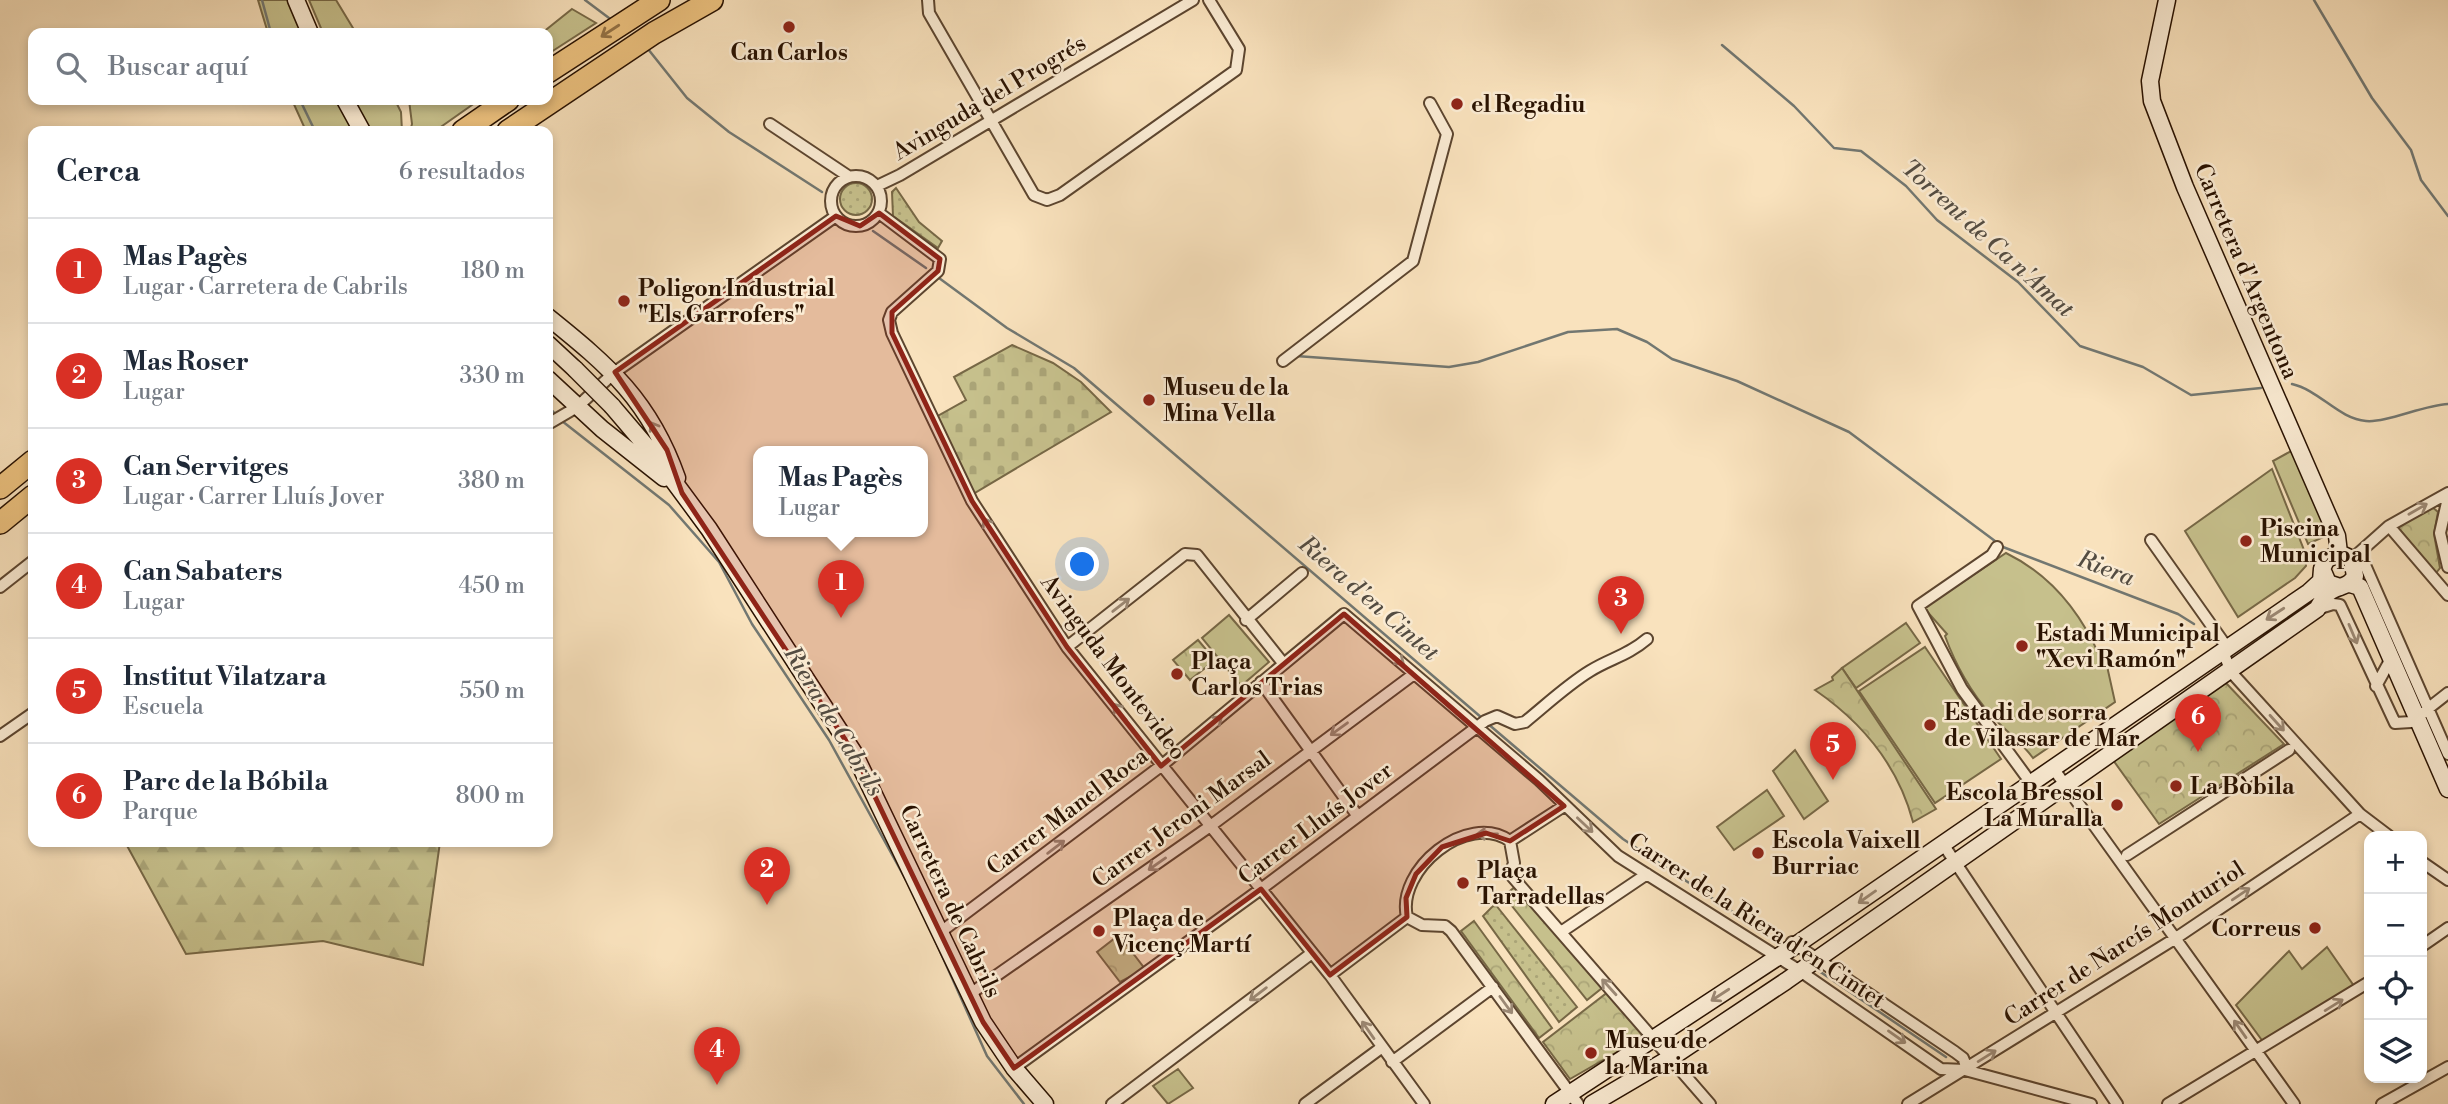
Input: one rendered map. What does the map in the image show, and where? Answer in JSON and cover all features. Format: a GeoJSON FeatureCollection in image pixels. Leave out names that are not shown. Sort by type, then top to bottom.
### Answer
{"type":"FeatureCollection","features":[{"type":"Feature","properties":{"kind":"highway"},"geometry":{"type":"LineString","coordinates":[[553,101],[654,33],[712,0]]}},
{"type":"Feature","properties":{"kind":"highway"},"geometry":{"type":"LineString","coordinates":[[553,69],[652,4]]}},
{"type":"Feature","properties":{"kind":"highway"},"geometry":{"type":"LineString","coordinates":[[470,126],[501,105]]}},
{"type":"Feature","properties":{"kind":"highway"},"geometry":{"type":"LineString","coordinates":[[516,126],[547,105]]}},
{"type":"Feature","properties":{"kind":"highway"},"geometry":{"type":"LineString","coordinates":[[0,488],[28,465]]}},
{"type":"Feature","properties":{"kind":"highway"},"geometry":{"type":"LineString","coordinates":[[0,523],[28,500]]}},
{"type":"Feature","properties":{"kind":"street"},"geometry":{"type":"LineString","coordinates":[[296,0],[308,28]]}},
{"type":"Feature","properties":{"kind":"street"},"geometry":{"type":"LineString","coordinates":[[928,0],[929,13],[1034,195],[1047,200],[1060,195],[1236,70],[1239,49],[1209,0]]}},
{"type":"Feature","properties":{"kind":"street","name":"Avinguda del Progrés"},"geometry":{"type":"LineString","coordinates":[[877,186],[1193,0]]}},
{"type":"Feature","properties":{"kind":"street","name":"Carretera d'Argentona"},"geometry":{"type":"LineString","coordinates":[[2167,0],[2150,81],[2152,101],[2185,187],[2337,536],[2352,559]]}},
{"type":"Feature","properties":{"kind":"street"},"geometry":{"type":"LineString","coordinates":[[1283,361],[1413,261],[1447,134],[1430,103]]}},
{"type":"Feature","properties":{"kind":"street"},"geometry":{"type":"LineString","coordinates":[[348,105],[359,126]]}},
{"type":"Feature","properties":{"kind":"street"},"geometry":{"type":"LineString","coordinates":[[770,124],[848,176],[867,177],[877,186],[882,201],[878,213],[870,222],[860,226],[851,226],[836,216],[831,206],[832,192],[838,183],[848,176]]}},
{"type":"Feature","properties":{"kind":"street","name":"Avinguda Montevideo"},"geometry":{"type":"LineString","coordinates":[[878,213],[940,259],[938,271],[892,313],[889,320],[892,333],[972,501],[1067,647],[1330,975],[1424,1104]]}},
{"type":"Feature","properties":{"kind":"street"},"geometry":{"type":"LineString","coordinates":[[553,420],[571,411],[615,372],[836,216]]}},
{"type":"Feature","properties":{"kind":"street"},"geometry":{"type":"LineString","coordinates":[[553,321],[615,372],[667,450],[682,493]]}},
{"type":"Feature","properties":{"kind":"street","name":"Carretera de Cabrils"},"geometry":{"type":"LineString","coordinates":[[553,349],[612,405],[682,493],[855,753],[983,1022],[1014,1068],[1045,1104]]}},
{"type":"Feature","properties":{"kind":"street"},"geometry":{"type":"LineString","coordinates":[[553,386],[571,411],[682,493]]}},
{"type":"Feature","properties":{"kind":"street"},"geometry":{"type":"LineString","coordinates":[[1554,1104],[1574,1099],[1655,1038],[1777,958],[1793,943],[1944,844],[2226,646],[2309,592],[2321,581],[2326,559],[2352,559],[2389,526],[2448,495]]}},
{"type":"Feature","properties":{"kind":"street"},"geometry":{"type":"LineString","coordinates":[[2448,495],[2440,533],[2448,566]]}},
{"type":"Feature","properties":{"kind":"street"},"geometry":{"type":"LineString","coordinates":[[2389,526],[2448,595]]}},
{"type":"Feature","properties":{"kind":"street"},"geometry":{"type":"LineString","coordinates":[[2151,540],[2226,646],[2224,654],[2231,671],[2360,814],[2382,831]]}},
{"type":"Feature","properties":{"kind":"street"},"geometry":{"type":"LineString","coordinates":[[1997,547],[1992,555],[1918,606],[1962,689],[2031,783]]}},
{"type":"Feature","properties":{"kind":"street"},"geometry":{"type":"LineString","coordinates":[[1067,647],[1185,554],[1197,555],[1246,620],[1283,663]]}},
{"type":"Feature","properties":{"kind":"street"},"geometry":{"type":"LineString","coordinates":[[2317,609],[2329,591],[2345,586],[2356,571],[2352,559]]}},
{"type":"Feature","properties":{"kind":"street"},"geometry":{"type":"LineString","coordinates":[[2352,559],[2423,713],[2448,789]]}},
{"type":"Feature","properties":{"kind":"street"},"geometry":{"type":"LineString","coordinates":[[0,587],[28,565]]}},
{"type":"Feature","properties":{"kind":"street"},"geometry":{"type":"LineString","coordinates":[[2322,569],[2328,583],[2360,587],[2392,657],[2448,754]]}},
{"type":"Feature","properties":{"kind":"street"},"geometry":{"type":"LineString","coordinates":[[1246,620],[1301,573]]}},
{"type":"Feature","properties":{"kind":"street"},"geometry":{"type":"LineString","coordinates":[[1592,1104],[1672,1057],[1800,971],[2067,787],[2317,609],[2333,604],[2340,606],[2395,723],[2408,723],[2448,693]]}},
{"type":"Feature","properties":{"kind":"street","name":"Carrer Manel Roca"},"geometry":{"type":"LineString","coordinates":[[942,932],[1161,766],[1344,614]]}},
{"type":"Feature","properties":{"kind":"street","name":"Carrer de la Riera d'en Cintet"},"geometry":{"type":"LineString","coordinates":[[1344,614],[1477,727],[1618,856],[1800,971],[1941,1069],[1966,1069],[2091,1104]]}},
{"type":"Feature","properties":{"kind":"street","name":"Carrer Lluís Jover"},"geometry":{"type":"LineString","coordinates":[[1014,1068],[1262,889],[1477,727],[1497,716],[1515,724],[1525,722],[1588,672],[1613,658],[1627,656],[1647,639]]}},
{"type":"Feature","properties":{"kind":"street"},"geometry":{"type":"LineString","coordinates":[[2376,686],[2392,657]]}},
{"type":"Feature","properties":{"kind":"street","name":"Carrer Jeroni Marsal"},"geometry":{"type":"LineString","coordinates":[[970,993],[1209,827],[1415,674]]}},
{"type":"Feature","properties":{"kind":"street"},"geometry":{"type":"LineString","coordinates":[[1262,682],[1357,815]]}},
{"type":"Feature","properties":{"kind":"street"},"geometry":{"type":"LineString","coordinates":[[0,736],[28,716]]}},
{"type":"Feature","properties":{"kind":"street"},"geometry":{"type":"LineString","coordinates":[[2127,855],[2289,750]]}},
{"type":"Feature","properties":{"kind":"street"},"geometry":{"type":"LineString","coordinates":[[2053,768],[2294,1104]]}},
{"type":"Feature","properties":{"kind":"street"},"geometry":{"type":"LineString","coordinates":[[1510,841],[1564,806]]}},
{"type":"Feature","properties":{"kind":"street","name":"Carrer de Narcís Monturiol"},"geometry":{"type":"LineString","coordinates":[[1909,1104],[2176,938],[2360,814]]}},
{"type":"Feature","properties":{"kind":"street"},"geometry":{"type":"LineString","coordinates":[[1407,917],[1406,898],[1416,874],[1442,847],[1469,835],[1501,834],[1510,841],[1514,863],[1510,874],[1672,1057],[1710,1104]]}},
{"type":"Feature","properties":{"kind":"street"},"geometry":{"type":"LineString","coordinates":[[1944,844],[2117,1104]]}},
{"type":"Feature","properties":{"kind":"street"},"geometry":{"type":"LineString","coordinates":[[2427,865],[2448,880]]}},
{"type":"Feature","properties":{"kind":"street"},"geometry":{"type":"LineString","coordinates":[[1561,932],[1647,874]]}},
{"type":"Feature","properties":{"kind":"street"},"geometry":{"type":"LineString","coordinates":[[1407,917],[1422,925],[1446,926],[1451,931],[1574,1099]]}},
{"type":"Feature","properties":{"kind":"street"},"geometry":{"type":"LineString","coordinates":[[1330,975],[1407,917]]}},
{"type":"Feature","properties":{"kind":"street"},"geometry":{"type":"LineString","coordinates":[[2427,943],[2448,928]]}},
{"type":"Feature","properties":{"kind":"street","name":"Carrer de la Riera d'en Cintet"},"geometry":{"type":"LineString","coordinates":[[1793,943],[1955,1052],[1963,1058],[1966,1069]]}},
{"type":"Feature","properties":{"kind":"street"},"geometry":{"type":"LineString","coordinates":[[1112,1104],[1312,953]]}},
{"type":"Feature","properties":{"kind":"street"},"geometry":{"type":"LineString","coordinates":[[2168,1104],[2364,985]]}},
{"type":"Feature","properties":{"kind":"street"},"geometry":{"type":"LineString","coordinates":[[1391,1062],[1493,987]]}},
{"type":"Feature","properties":{"kind":"street"},"geometry":{"type":"LineString","coordinates":[[1305,1104],[1381,1048]]}},
{"type":"Feature","properties":{"kind":"street"},"geometry":{"type":"LineString","coordinates":[[2382,1104],[2448,1067]]}},
{"type":"Feature","properties":{"kind":"highlighted area"},"geometry":{"type":"Polygon","coordinates":[[[879,213],[940,259],[938,271],[892,312],[892,333],[972,501],[1067,647],[1161,766],[1344,614],[1564,806],[1510,841],[1486,833],[1442,847],[1416,874],[1406,898],[1407,917],[1330,975],[1261,889],[1014,1068],[983,1022],[854,753],[682,493],[667,450],[615,372],[836,216],[860,226],[879,213]]]}},
{"type":"Feature","properties":{"kind":"green space"},"geometry":{"type":"Polygon","coordinates":[[[258,0],[291,0],[303,28],[266,28],[258,0]]]}},
{"type":"Feature","properties":{"kind":"green space"},"geometry":{"type":"Polygon","coordinates":[[[309,0],[336,0],[353,28],[321,28],[309,0]]]}},
{"type":"Feature","properties":{"kind":"green space"},"geometry":{"type":"Polygon","coordinates":[[[572,9],[596,23],[553,51],[553,28],[548,28],[572,9]]]}},
{"type":"Feature","properties":{"kind":"green space"},"geometry":{"type":"Polygon","coordinates":[[[294,105],[339,105],[352,126],[304,126],[294,105]]]}},
{"type":"Feature","properties":{"kind":"green space"},"geometry":{"type":"Polygon","coordinates":[[[355,105],[398,105],[402,126],[366,126],[355,105]]]}},
{"type":"Feature","properties":{"kind":"green space"},"geometry":{"type":"Polygon","coordinates":[[[410,105],[472,105],[442,126],[412,124],[410,105]]]}},
{"type":"Feature","properties":{"kind":"green space"},"geometry":{"type":"Polygon","coordinates":[[[856,183],[867,188],[872,199],[867,210],[856,215],[845,210],[840,199],[845,188],[856,183]]]}},
{"type":"Feature","properties":{"kind":"green space"},"geometry":{"type":"Polygon","coordinates":[[[896,188],[919,222],[942,241],[938,248],[893,216],[892,192],[896,188]]]}},
{"type":"Feature","properties":{"kind":"green space"},"geometry":{"type":"Polygon","coordinates":[[[1012,345],[1053,363],[1081,382],[1111,412],[973,494],[936,417],[966,400],[954,377],[1012,345]]]}},
{"type":"Feature","properties":{"kind":"green space"},"geometry":{"type":"Polygon","coordinates":[[[2293,450],[2328,535],[2308,544],[2273,461],[2293,450]]]}},
{"type":"Feature","properties":{"kind":"green space","name":"Piscina Municipal"},"geometry":{"type":"Polygon","coordinates":[[[2272,469],[2304,550],[2306,566],[2295,578],[2238,617],[2185,531],[2272,469]]]}},
{"type":"Feature","properties":{"kind":"green space"},"geometry":{"type":"Polygon","coordinates":[[[2431,506],[2438,512],[2434,534],[2440,568],[2436,573],[2398,528],[2431,506]]]}},
{"type":"Feature","properties":{"kind":"green space","name":"Estadi Municipal \"Xevi Ramón\""},"geometry":{"type":"Polygon","coordinates":[[[2006,553],[2050,583],[2073,610],[2100,657],[2105,657],[2115,702],[2033,758],[1976,697],[1954,658],[1945,636],[1947,634],[1924,608],[2006,553]]]}},
{"type":"Feature","properties":{"kind":"green space"},"geometry":{"type":"Polygon","coordinates":[[[1229,615],[1269,662],[1241,686],[1202,638],[1229,615]]]}},
{"type":"Feature","properties":{"kind":"green space"},"geometry":{"type":"Polygon","coordinates":[[[1906,623],[1920,643],[1856,688],[1842,668],[1906,623]]]}},
{"type":"Feature","properties":{"kind":"green space"},"geometry":{"type":"Polygon","coordinates":[[[1198,640],[1215,660],[1190,680],[1173,660],[1198,640]]]}},
{"type":"Feature","properties":{"kind":"green space","name":"Estadi de sorra de Vilassar de Mar"},"geometry":{"type":"Polygon","coordinates":[[[1925,647],[2001,759],[1935,803],[1859,691],[1925,647]]]}},
{"type":"Feature","properties":{"kind":"green space"},"geometry":{"type":"Polygon","coordinates":[[[1842,668],[1936,809],[1913,822],[1898,782],[1876,747],[1863,731],[1815,690],[1833,680],[1832,677],[1842,668]]]}},
{"type":"Feature","properties":{"kind":"green space"},"geometry":{"type":"Polygon","coordinates":[[[2226,683],[2284,744],[2159,824],[2113,760],[2226,683]]]}},
{"type":"Feature","properties":{"kind":"green space"},"geometry":{"type":"Polygon","coordinates":[[[1795,750],[1828,801],[1804,819],[1773,771],[1795,750]]]}},
{"type":"Feature","properties":{"kind":"green space"},"geometry":{"type":"Polygon","coordinates":[[[1767,790],[1784,816],[1734,850],[1717,827],[1767,790]]]}},
{"type":"Feature","properties":{"kind":"green space"},"geometry":{"type":"Polygon","coordinates":[[[128,847],[439,847],[423,965],[323,941],[186,954],[128,847]]]}},
{"type":"Feature","properties":{"kind":"green space"},"geometry":{"type":"Polygon","coordinates":[[[1516,886],[1602,988],[1587,1000],[1504,896],[1516,886]]]}},
{"type":"Feature","properties":{"kind":"green space"},"geometry":{"type":"Polygon","coordinates":[[[1495,904],[1577,1007],[1559,1022],[1483,916],[1495,904]]]}},
{"type":"Feature","properties":{"kind":"green space"},"geometry":{"type":"Polygon","coordinates":[[[1474,921],[1552,1028],[1539,1038],[1461,931],[1474,921]]]}},
{"type":"Feature","properties":{"kind":"green space"},"geometry":{"type":"Polygon","coordinates":[[[1119,935],[1145,969],[1120,982],[1097,952],[1119,935]]]}},
{"type":"Feature","properties":{"kind":"green space"},"geometry":{"type":"Polygon","coordinates":[[[2327,947],[2354,986],[2264,1043],[2236,1005],[2289,951],[2302,969],[2327,947]]]}},
{"type":"Feature","properties":{"kind":"green space"},"geometry":{"type":"Polygon","coordinates":[[[1608,992],[1645,1036],[1570,1079],[1543,1042],[1608,992]]]}},
{"type":"Feature","properties":{"kind":"green space"},"geometry":{"type":"Polygon","coordinates":[[[1178,1069],[1193,1088],[1168,1104],[1153,1086],[1178,1069]]]}},
{"type":"Feature","properties":{"kind":"waterway","name":"Riera de Cabrils"},"geometry":{"type":"LineString","coordinates":[[262,0],[270,28]]}},
{"type":"Feature","properties":{"kind":"waterway","name":"Riera d'en Cintet"},"geometry":{"type":"LineString","coordinates":[[585,0],[613,21]]}},
{"type":"Feature","properties":{"kind":"waterway"},"geometry":{"type":"LineString","coordinates":[[2314,0],[2372,98],[2411,150],[2421,180],[2448,216]]}},
{"type":"Feature","properties":{"kind":"waterway","name":"Torrent de Ca n'Amat"},"geometry":{"type":"LineString","coordinates":[[1722,45],[1794,106],[1834,148],[1861,151],[1906,186],[1937,220],[2018,282],[2080,346],[2143,367],[2191,395],[2261,388]]}},
{"type":"Feature","properties":{"kind":"waterway","name":"Riera d'en Cintet"},"geometry":{"type":"LineString","coordinates":[[648,49],[687,98],[729,132],[822,192]]}},
{"type":"Feature","properties":{"kind":"waterway","name":"Riera de Cabrils"},"geometry":{"type":"LineString","coordinates":[[302,105],[313,126]]}},
{"type":"Feature","properties":{"kind":"waterway","name":"Riera d'en Cintet"},"geometry":{"type":"LineString","coordinates":[[873,231],[926,268]]}},
{"type":"Feature","properties":{"kind":"waterway","name":"Riera d'en Cintet"},"geometry":{"type":"LineString","coordinates":[[939,278],[1007,328],[1074,368],[1482,718]]}},
{"type":"Feature","properties":{"kind":"waterway","name":"Riera"},"geometry":{"type":"LineString","coordinates":[[1296,356],[1449,367],[1478,362],[1568,332],[1617,329],[1647,342],[1672,359],[1737,381],[1849,432],[2003,547],[2178,614],[2194,624]]}},
{"type":"Feature","properties":{"kind":"waterway","name":"Torrent de Ca n'Amat"},"geometry":{"type":"LineString","coordinates":[[2292,384],[2311,392],[2347,415],[2366,421],[2448,404]]}},
{"type":"Feature","properties":{"kind":"waterway","name":"Riera de Cabrils"},"geometry":{"type":"LineString","coordinates":[[553,412],[557,416]]}},
{"type":"Feature","properties":{"kind":"waterway","name":"Riera de Cabrils"},"geometry":{"type":"LineString","coordinates":[[562,421],[669,505],[719,562],[752,624],[829,740],[906,880]]}},
{"type":"Feature","properties":{"kind":"waterway","name":"Riera d'en Cintet"},"geometry":{"type":"LineString","coordinates":[[1487,723],[1623,839],[1778,942]]}},
{"type":"Feature","properties":{"kind":"waterway","name":"Riera de Cabrils"},"geometry":{"type":"LineString","coordinates":[[935,940],[987,1056],[1024,1104]]}},
{"type":"Feature","properties":{"kind":"waterway","name":"Riera d'en Cintet"},"geometry":{"type":"LineString","coordinates":[[1819,971],[1946,1057]]}},
{"type":"Feature","properties":{"kind":"place","name":"Can Carlos"},"geometry":{"type":"Point","coordinates":[789,27]}},
{"type":"Feature","properties":{"kind":"place","name":"el Regadiu"},"geometry":{"type":"Point","coordinates":[1457,104]}},
{"type":"Feature","properties":{"kind":"place","name":"Poligon Industrial \"Els Garrofers\""},"geometry":{"type":"Point","coordinates":[624,301]}},
{"type":"Feature","properties":{"kind":"place","name":"Museu de la Mina Vella"},"geometry":{"type":"Point","coordinates":[1149,400]}},
{"type":"Feature","properties":{"kind":"place","name":"Piscina Municipal"},"geometry":{"type":"Point","coordinates":[2246,541]}},
{"type":"Feature","properties":{"kind":"place","name":"Mas Pagès"},"geometry":{"type":"Point","coordinates":[841,618]}},
{"type":"Feature","properties":{"kind":"place","name":"Can Servitges"},"geometry":{"type":"Point","coordinates":[1621,634]}},
{"type":"Feature","properties":{"kind":"place","name":"Estadi Municipal \"Xevi Ramón\""},"geometry":{"type":"Point","coordinates":[2022,646]}},
{"type":"Feature","properties":{"kind":"place","name":"Plaça Carlos Trias"},"geometry":{"type":"Point","coordinates":[1177,674]}},
{"type":"Feature","properties":{"kind":"place","name":"Estadi de sorra de Vilassar de Mar"},"geometry":{"type":"Point","coordinates":[1930,725]}},
{"type":"Feature","properties":{"kind":"place","name":"Parc de la Bóbila"},"geometry":{"type":"Point","coordinates":[2198,752]}},
{"type":"Feature","properties":{"kind":"place","name":"Institut Vilatzara"},"geometry":{"type":"Point","coordinates":[1833,780]}},
{"type":"Feature","properties":{"kind":"place","name":"La Bòbila"},"geometry":{"type":"Point","coordinates":[2176,786]}},
{"type":"Feature","properties":{"kind":"place","name":"Escola Bressol La Muralla"},"geometry":{"type":"Point","coordinates":[2117,805]}},
{"type":"Feature","properties":{"kind":"place","name":"Escola Vaixell Burriac"},"geometry":{"type":"Point","coordinates":[1758,853]}},
{"type":"Feature","properties":{"kind":"place","name":"Plaça Tarradellas"},"geometry":{"type":"Point","coordinates":[1463,883]}},
{"type":"Feature","properties":{"kind":"place","name":"Mas Roser"},"geometry":{"type":"Point","coordinates":[767,905]}},
{"type":"Feature","properties":{"kind":"place","name":"Correus"},"geometry":{"type":"Point","coordinates":[2315,928]}},
{"type":"Feature","properties":{"kind":"place","name":"Plaça de Vicenç Martí"},"geometry":{"type":"Point","coordinates":[1099,931]}},
{"type":"Feature","properties":{"kind":"place","name":"Museu de la Marina"},"geometry":{"type":"Point","coordinates":[1591,1053]}},
{"type":"Feature","properties":{"kind":"place","name":"Can Sabaters"},"geometry":{"type":"Point","coordinates":[717,1085]}}]}
